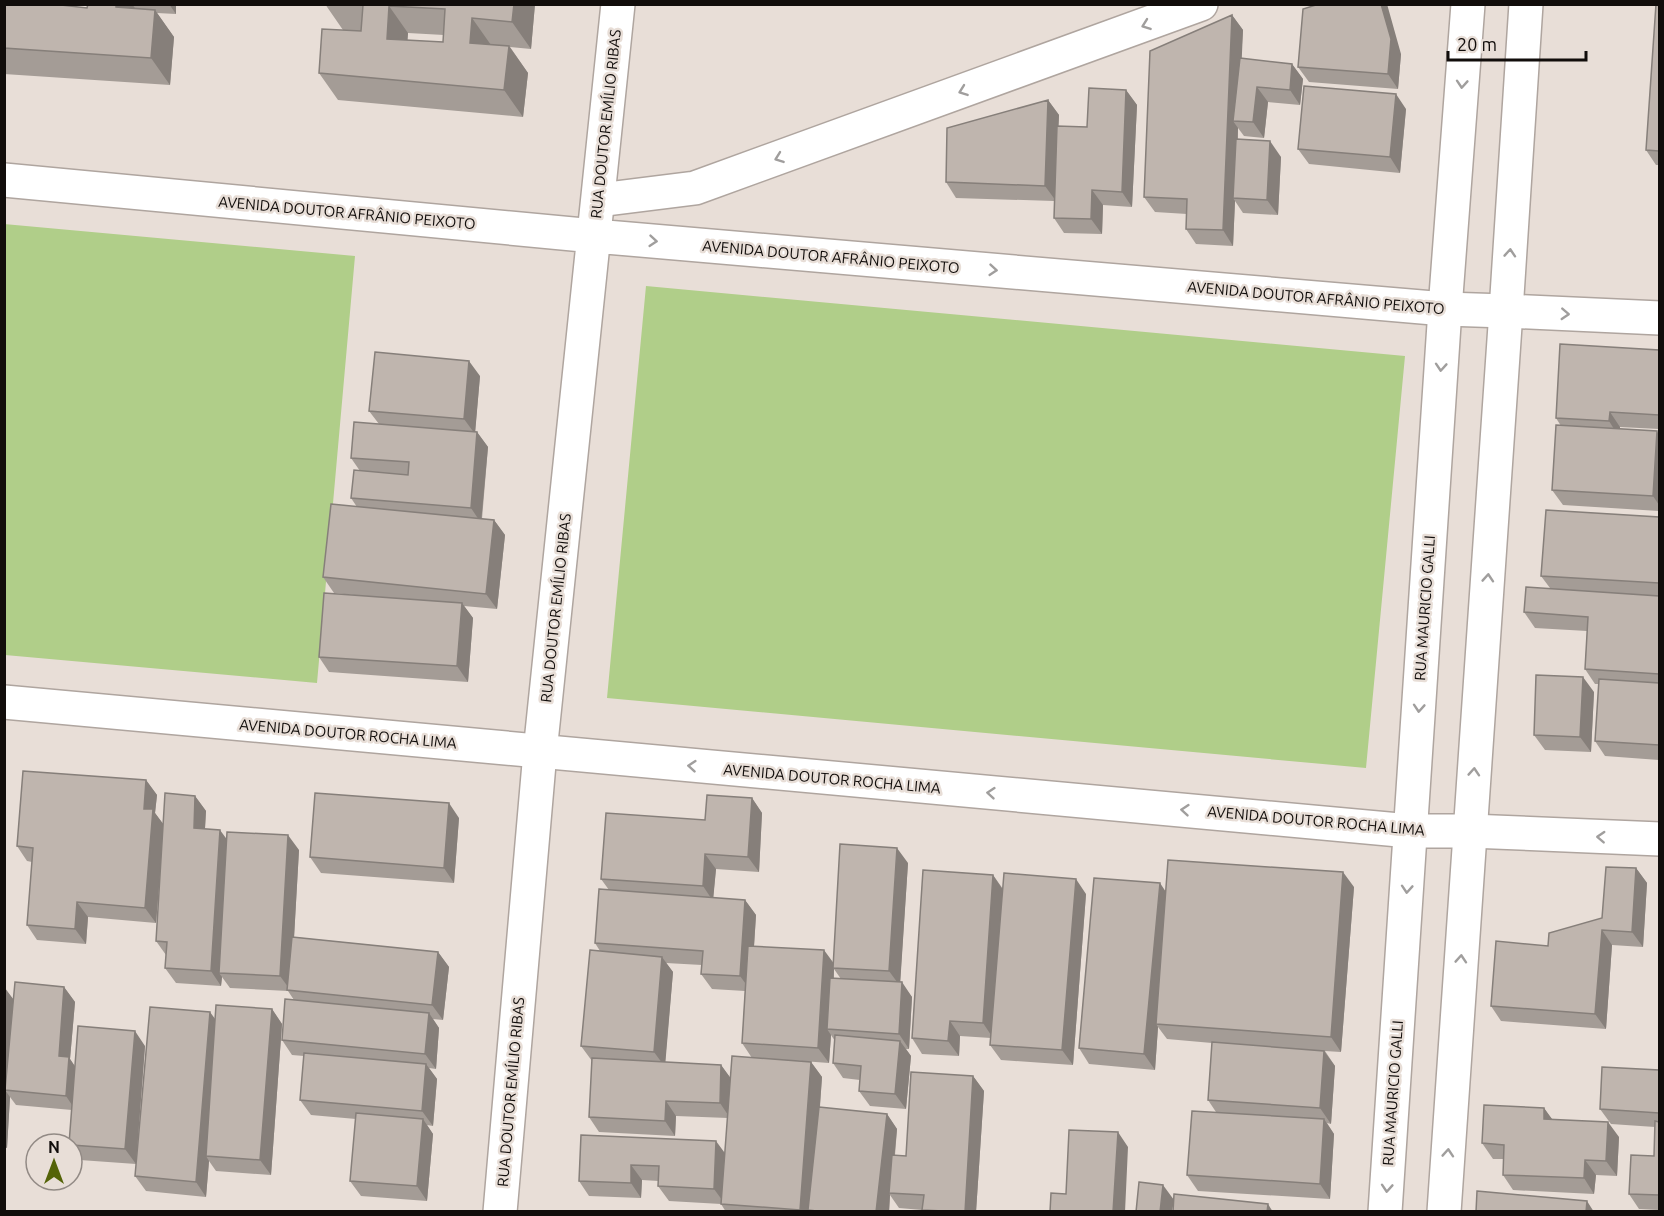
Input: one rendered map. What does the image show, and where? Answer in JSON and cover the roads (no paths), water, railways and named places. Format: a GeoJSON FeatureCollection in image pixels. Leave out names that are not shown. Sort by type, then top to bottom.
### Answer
{"type":"FeatureCollection","features":[{"type":"Feature","properties":{"kind":"street","name":"RUA DOUTOR EMÍLIO RIBAS"},"geometry":{"type":"LineString","coordinates":[[500,1212],[540,752],[618,4]]}},
{"type":"Feature","properties":{"kind":"street"},"geometry":{"type":"LineString","coordinates":[[599,200],[695,189],[1201,4]]}},
{"type":"Feature","properties":{"kind":"street","name":"RUA MAURICIO GALLI"},"geometry":{"type":"LineString","coordinates":[[1386,1212],[1445,309],[1468,4]]}},
{"type":"Feature","properties":{"kind":"street"},"geometry":{"type":"LineString","coordinates":[[1444,1212],[1526,4]]}},
{"type":"Feature","properties":{"kind":"street","name":"AVENIDA DOUTOR AFRÂNIO PEIXOTO"},"geometry":{"type":"LineString","coordinates":[[4,180],[594,236],[1445,309],[1659,318]]}},
{"type":"Feature","properties":{"kind":"street","name":"AVENIDA DOUTOR ROCHA LIMA"},"geometry":{"type":"LineString","coordinates":[[4,702],[1410,831],[1470,831],[1659,839]]}}]}
